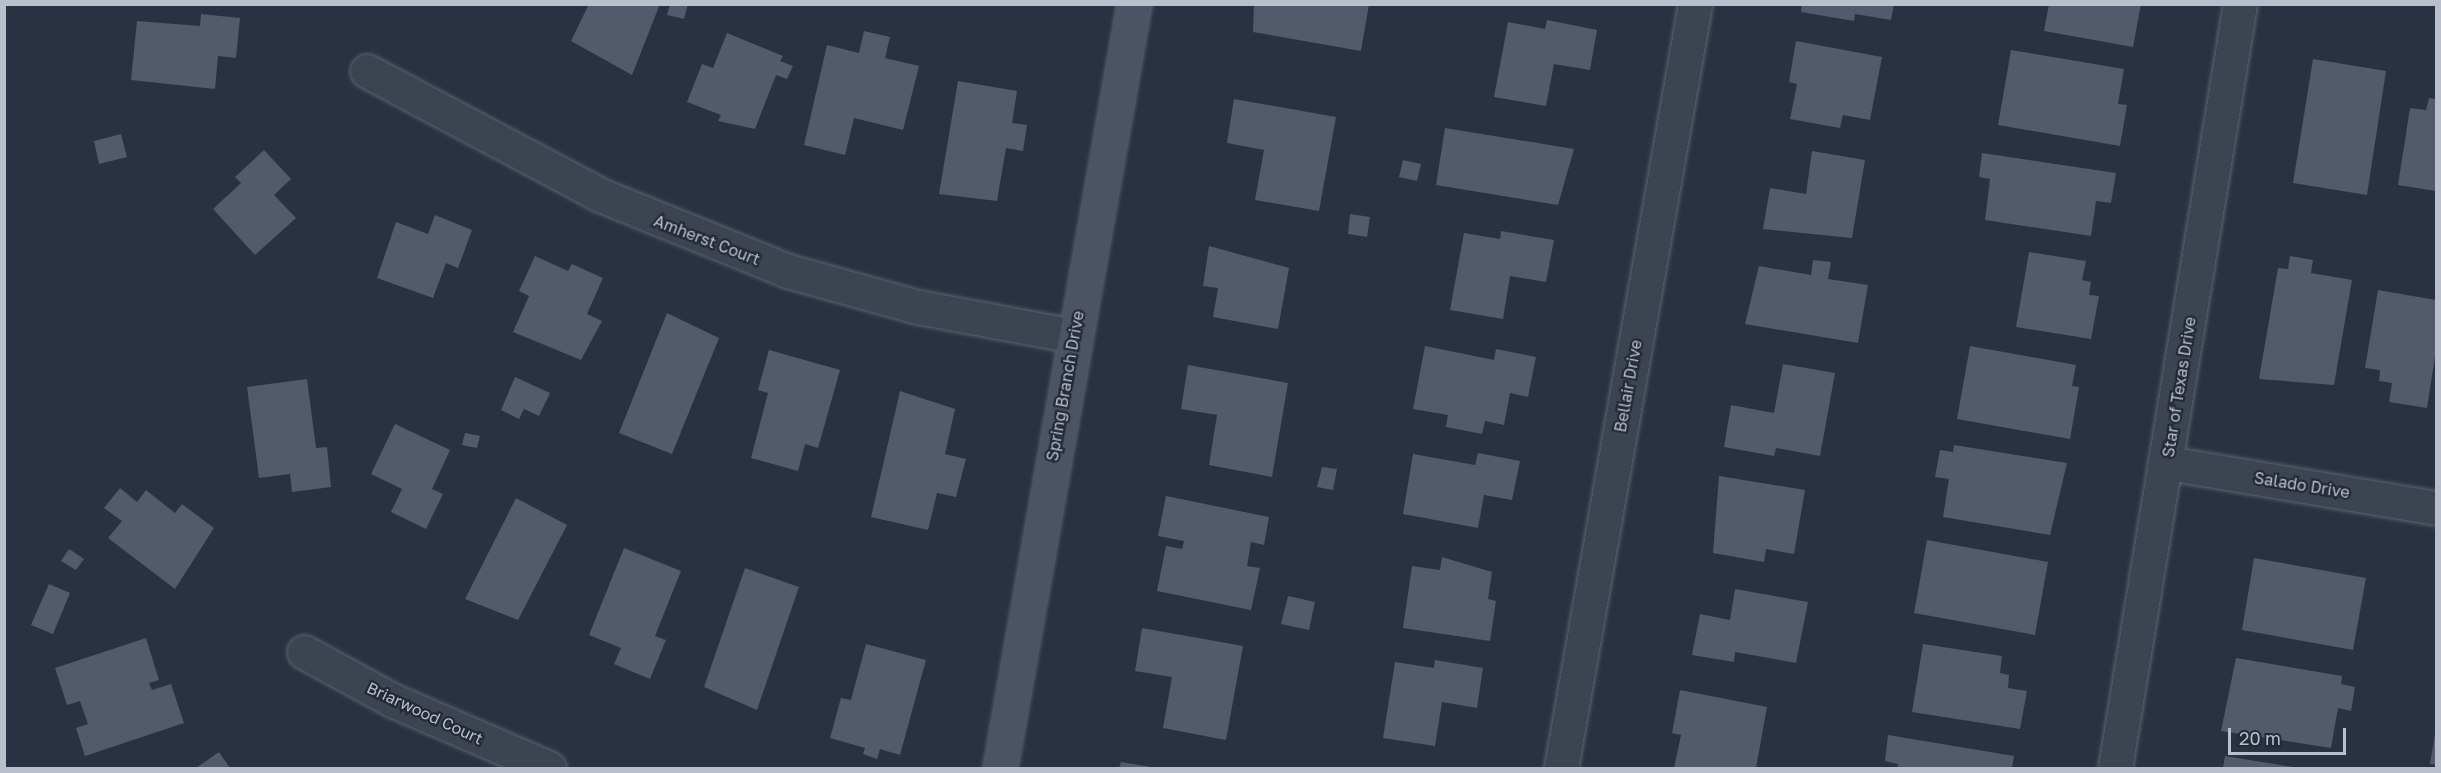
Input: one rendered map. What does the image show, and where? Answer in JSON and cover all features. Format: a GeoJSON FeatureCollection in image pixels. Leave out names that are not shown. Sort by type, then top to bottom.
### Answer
{"type":"FeatureCollection","features":[{"type":"Feature","properties":{"kind":"street","name":"Spring Branch Drive"},"geometry":{"type":"LineString","coordinates":[[1000,768],[1134,4]]}},
{"type":"Feature","properties":{"kind":"street","name":"Bellair Drive"},"geometry":{"type":"LineString","coordinates":[[1561,768],[1695,4]]}},
{"type":"Feature","properties":{"kind":"street","name":"Star of Texas Drive"},"geometry":{"type":"LineString","coordinates":[[2115,768],[2167,463],[2240,4]]}},
{"type":"Feature","properties":{"kind":"street","name":"Amherst Court"},"geometry":{"type":"LineString","coordinates":[[367,71],[600,195],[788,271],[918,307],[1074,336]]}},
{"type":"Feature","properties":{"kind":"street","name":"Salado Drive"},"geometry":{"type":"LineString","coordinates":[[2167,463],[2436,508]]}},
{"type":"Feature","properties":{"kind":"street","name":"Briarwood Court"},"geometry":{"type":"LineString","coordinates":[[304,652],[394,700],[549,768]]}},
{"type":"Feature","properties":{"kind":"building"},"geometry":{"type":"Polygon","coordinates":[[[589,4],[660,4],[632,75],[571,41],[589,4]]]}},
{"type":"Feature","properties":{"kind":"building"},"geometry":{"type":"Polygon","coordinates":[[[670,4],[688,4],[684,19],[667,15],[670,4]]]}},
{"type":"Feature","properties":{"kind":"building"},"geometry":{"type":"Polygon","coordinates":[[[1254,4],[1369,4],[1361,51],[1253,32],[1254,4]]]}},
{"type":"Feature","properties":{"kind":"building"},"geometry":{"type":"Polygon","coordinates":[[[1802,4],[1894,4],[1891,20],[1855,14],[1854,21],[1801,12],[1802,4]]]}},
{"type":"Feature","properties":{"kind":"building"},"geometry":{"type":"Polygon","coordinates":[[[2049,4],[2141,4],[2133,47],[2044,31],[2049,4]]]}},
{"type":"Feature","properties":{"kind":"building"},"geometry":{"type":"Polygon","coordinates":[[[201,14],[240,18],[236,58],[218,56],[215,89],[131,80],[137,21],[200,26],[201,14]]]}},
{"type":"Feature","properties":{"kind":"building"},"geometry":{"type":"Polygon","coordinates":[[[1547,20],[1597,30],[1590,70],[1554,64],[1546,106],[1494,97],[1508,22],[1545,29],[1547,20]]]}},
{"type":"Feature","properties":{"kind":"building"},"geometry":{"type":"Polygon","coordinates":[[[864,31],[890,37],[885,58],[919,66],[903,130],[854,118],[845,155],[804,145],[827,45],[859,53],[864,31]]]}},
{"type":"Feature","properties":{"kind":"building"},"geometry":{"type":"Polygon","coordinates":[[[727,33],[783,56],[780,61],[793,66],[787,79],[776,75],[755,129],[718,121],[721,115],[687,102],[702,64],[713,68],[727,33]]]}},
{"type":"Feature","properties":{"kind":"building"},"geometry":{"type":"Polygon","coordinates":[[[1796,41],[1882,57],[1870,120],[1843,115],[1840,128],[1790,119],[1797,84],[1789,82],[1796,41]]]}},
{"type":"Feature","properties":{"kind":"building"},"geometry":{"type":"Polygon","coordinates":[[[2011,50],[2124,69],[2118,104],[2127,105],[2120,146],[1998,125],[2011,50]]]}},
{"type":"Feature","properties":{"kind":"building"},"geometry":{"type":"Polygon","coordinates":[[[2313,59],[2386,71],[2367,195],[2293,183],[2313,59]]]}},
{"type":"Feature","properties":{"kind":"building"},"geometry":{"type":"Polygon","coordinates":[[[958,81],[1017,91],[1012,123],[1027,125],[1023,151],[1006,148],[997,201],[939,194],[958,81]]]}},
{"type":"Feature","properties":{"kind":"building"},"geometry":{"type":"Polygon","coordinates":[[[2429,98],[2436,99],[2436,191],[2398,185],[2410,108],[2426,110],[2429,98]]]}},
{"type":"Feature","properties":{"kind":"building"},"geometry":{"type":"Polygon","coordinates":[[[1234,99],[1336,117],[1319,211],[1255,200],[1264,150],[1227,143],[1234,99]]]}},
{"type":"Feature","properties":{"kind":"building"},"geometry":{"type":"Polygon","coordinates":[[[1445,128],[1574,149],[1558,205],[1436,185],[1445,128]]]}},
{"type":"Feature","properties":{"kind":"building"},"geometry":{"type":"Polygon","coordinates":[[[121,134],[127,157],[99,164],[94,141],[121,134]]]}},
{"type":"Feature","properties":{"kind":"building"},"geometry":{"type":"Polygon","coordinates":[[[264,150],[291,179],[274,195],[296,218],[255,255],[213,209],[241,183],[235,177],[264,150]]]}},
{"type":"Feature","properties":{"kind":"building"},"geometry":{"type":"Polygon","coordinates":[[[1812,151],[1865,160],[1852,238],[1763,229],[1770,188],[1806,194],[1812,151]]]}},
{"type":"Feature","properties":{"kind":"building"},"geometry":{"type":"Polygon","coordinates":[[[1982,153],[2116,173],[2111,203],[2096,201],[2091,236],[1985,220],[1990,179],[1979,177],[1982,153]]]}},
{"type":"Feature","properties":{"kind":"building"},"geometry":{"type":"Polygon","coordinates":[[[1403,160],[1421,164],[1417,181],[1399,177],[1403,160]]]}},
{"type":"Feature","properties":{"kind":"building"},"geometry":{"type":"Polygon","coordinates":[[[1350,214],[1370,217],[1367,237],[1348,234],[1350,214]]]}},
{"type":"Feature","properties":{"kind":"building"},"geometry":{"type":"Polygon","coordinates":[[[435,215],[472,230],[458,268],[446,263],[433,298],[377,278],[396,222],[428,234],[435,215]]]}},
{"type":"Feature","properties":{"kind":"building"},"geometry":{"type":"Polygon","coordinates":[[[1501,231],[1554,240],[1546,282],[1510,276],[1503,319],[1450,310],[1464,233],[1500,239],[1501,231]]]}},
{"type":"Feature","properties":{"kind":"building"},"geometry":{"type":"Polygon","coordinates":[[[1209,246],[1289,268],[1278,329],[1213,317],[1218,288],[1203,286],[1209,246]]]}},
{"type":"Feature","properties":{"kind":"building"},"geometry":{"type":"Polygon","coordinates":[[[2029,252],[2086,261],[2082,280],[2091,282],[2089,295],[2099,296],[2091,339],[2016,327],[2029,252]]]}},
{"type":"Feature","properties":{"kind":"building"},"geometry":{"type":"Polygon","coordinates":[[[535,256],[568,271],[572,264],[603,278],[587,314],[602,321],[581,360],[513,332],[529,296],[519,291],[535,256]]]}},
{"type":"Feature","properties":{"kind":"building"},"geometry":{"type":"Polygon","coordinates":[[[2290,256],[2313,260],[2311,273],[2352,280],[2334,385],[2259,379],[2278,268],[2288,269],[2290,256]]]}},
{"type":"Feature","properties":{"kind":"building"},"geometry":{"type":"Polygon","coordinates":[[[1813,260],[1831,262],[1828,279],[1868,285],[1858,343],[1745,324],[1759,266],[1811,275],[1813,260]]]}},
{"type":"Feature","properties":{"kind":"building"},"geometry":{"type":"Polygon","coordinates":[[[2378,290],[2436,300],[2436,350],[2427,408],[2389,402],[2392,383],[2379,381],[2380,370],[2365,368],[2378,290]]]}},
{"type":"Feature","properties":{"kind":"building"},"geometry":{"type":"Polygon","coordinates":[[[667,313],[719,338],[672,454],[619,433],[667,313]]]}},
{"type":"Feature","properties":{"kind":"building"},"geometry":{"type":"Polygon","coordinates":[[[1425,346],[1494,360],[1496,349],[1536,357],[1528,397],[1510,393],[1504,425],[1485,421],[1482,434],[1446,427],[1448,415],[1413,409],[1425,346]]]}},
{"type":"Feature","properties":{"kind":"building"},"geometry":{"type":"Polygon","coordinates":[[[1970,346],[2076,365],[2072,386],[2079,387],[2070,439],[1957,419],[1970,346]]]}},
{"type":"Feature","properties":{"kind":"building"},"geometry":{"type":"Polygon","coordinates":[[[769,350],[840,370],[818,448],[805,444],[798,471],[751,458],[768,393],[758,390],[769,350]]]}},
{"type":"Feature","properties":{"kind":"building"},"geometry":{"type":"Polygon","coordinates":[[[1783,364],[1835,373],[1820,456],[1776,448],[1774,456],[1724,447],[1731,405],[1774,413],[1783,364]]]}},
{"type":"Feature","properties":{"kind":"building"},"geometry":{"type":"Polygon","coordinates":[[[1188,365],[1288,383],[1272,477],[1209,465],[1217,415],[1181,409],[1188,365]]]}},
{"type":"Feature","properties":{"kind":"building"},"geometry":{"type":"Polygon","coordinates":[[[515,377],[550,393],[539,416],[524,409],[519,419],[501,410],[515,377]]]}},
{"type":"Feature","properties":{"kind":"building"},"geometry":{"type":"Polygon","coordinates":[[[307,379],[316,448],[327,447],[331,487],[292,492],[290,474],[259,478],[247,387],[307,379]]]}},
{"type":"Feature","properties":{"kind":"building"},"geometry":{"type":"Polygon","coordinates":[[[900,391],[955,409],[945,454],[966,459],[956,497],[937,493],[928,530],[871,517],[900,391]]]}},
{"type":"Feature","properties":{"kind":"building"},"geometry":{"type":"Polygon","coordinates":[[[395,424],[450,450],[432,489],[443,494],[426,529],[391,512],[402,489],[371,474],[395,424]]]}},
{"type":"Feature","properties":{"kind":"building"},"geometry":{"type":"Polygon","coordinates":[[[465,433],[480,436],[477,448],[462,445],[465,433]]]}},
{"type":"Feature","properties":{"kind":"building"},"geometry":{"type":"Polygon","coordinates":[[[1954,445],[2067,463],[2050,535],[1943,517],[1949,479],[1935,477],[1940,450],[1953,452],[1954,445]]]}},
{"type":"Feature","properties":{"kind":"building"},"geometry":{"type":"Polygon","coordinates":[[[1478,453],[1520,461],[1512,500],[1484,495],[1478,528],[1403,514],[1413,454],[1475,465],[1478,453]]]}},
{"type":"Feature","properties":{"kind":"building"},"geometry":{"type":"Polygon","coordinates":[[[1322,467],[1337,469],[1333,490],[1317,487],[1322,467]]]}},
{"type":"Feature","properties":{"kind":"building"},"geometry":{"type":"Polygon","coordinates":[[[1719,476],[1805,490],[1794,554],[1766,549],[1764,562],[1713,553],[1719,476]]]}},
{"type":"Feature","properties":{"kind":"building"},"geometry":{"type":"Polygon","coordinates":[[[120,488],[137,502],[146,490],[175,513],[182,504],[214,528],[175,589],[108,538],[122,521],[104,508],[120,488]]]}},
{"type":"Feature","properties":{"kind":"building"},"geometry":{"type":"Polygon","coordinates":[[[1166,496],[1269,517],[1264,545],[1251,542],[1247,566],[1260,568],[1251,610],[1157,591],[1166,546],[1182,549],[1184,541],[1158,536],[1166,496]]]}},
{"type":"Feature","properties":{"kind":"building"},"geometry":{"type":"Polygon","coordinates":[[[516,498],[567,525],[518,620],[465,599],[516,498]]]}},
{"type":"Feature","properties":{"kind":"building"},"geometry":{"type":"Polygon","coordinates":[[[1927,540],[2048,562],[2035,635],[1914,613],[1927,540]]]}},
{"type":"Feature","properties":{"kind":"building"},"geometry":{"type":"Polygon","coordinates":[[[624,548],[681,571],[655,636],[666,640],[650,679],[614,664],[621,648],[589,635],[624,548]]]}},
{"type":"Feature","properties":{"kind":"building"},"geometry":{"type":"Polygon","coordinates":[[[69,549],[84,559],[76,570],[61,561],[69,549]]]}},
{"type":"Feature","properties":{"kind":"building"},"geometry":{"type":"Polygon","coordinates":[[[1442,557],[1492,572],[1488,599],[1496,601],[1490,641],[1403,628],[1412,566],[1440,570],[1442,557]]]}},
{"type":"Feature","properties":{"kind":"building"},"geometry":{"type":"Polygon","coordinates":[[[2254,558],[2366,578],[2353,650],[2242,630],[2254,558]]]}},
{"type":"Feature","properties":{"kind":"building"},"geometry":{"type":"Polygon","coordinates":[[[745,568],[799,587],[757,710],[704,687],[745,568]]]}},
{"type":"Feature","properties":{"kind":"building"},"geometry":{"type":"Polygon","coordinates":[[[49,584],[70,593],[53,634],[31,625],[49,584]]]}},
{"type":"Feature","properties":{"kind":"building"},"geometry":{"type":"Polygon","coordinates":[[[1735,589],[1808,602],[1796,663],[1735,652],[1734,662],[1692,655],[1700,614],[1730,620],[1735,589]]]}},
{"type":"Feature","properties":{"kind":"building"},"geometry":{"type":"Polygon","coordinates":[[[1288,596],[1315,602],[1309,630],[1281,624],[1288,596]]]}},
{"type":"Feature","properties":{"kind":"building"},"geometry":{"type":"Polygon","coordinates":[[[1142,628],[1243,646],[1226,740],[1163,728],[1172,677],[1135,671],[1142,628]]]}},
{"type":"Feature","properties":{"kind":"building"},"geometry":{"type":"Polygon","coordinates":[[[146,638],[159,680],[149,683],[152,690],[171,684],[184,723],[85,756],[76,728],[88,724],[80,701],[67,705],[55,668],[146,638]]]}},
{"type":"Feature","properties":{"kind":"building"},"geometry":{"type":"Polygon","coordinates":[[[866,644],[926,660],[900,755],[880,749],[877,759],[863,754],[865,748],[830,738],[841,698],[851,700],[866,644]]]}},
{"type":"Feature","properties":{"kind":"building"},"geometry":{"type":"Polygon","coordinates":[[[1923,644],[2002,656],[2000,673],[2009,675],[2008,688],[2027,691],[2020,729],[1912,712],[1923,644]]]}},
{"type":"Feature","properties":{"kind":"building"},"geometry":{"type":"Polygon","coordinates":[[[2236,658],[2342,676],[2341,684],[2355,687],[2351,711],[2338,708],[2331,748],[2221,731],[2236,658]]]}},
{"type":"Feature","properties":{"kind":"building"},"geometry":{"type":"Polygon","coordinates":[[[1435,660],[1483,668],[1477,708],[1442,702],[1435,746],[1383,738],[1395,662],[1434,668],[1435,660]]]}},
{"type":"Feature","properties":{"kind":"building"},"geometry":{"type":"Polygon","coordinates":[[[1680,690],[1767,707],[1756,768],[1674,768],[1681,735],[1672,733],[1680,690]]]}},
{"type":"Feature","properties":{"kind":"building"},"geometry":{"type":"Polygon","coordinates":[[[2436,734],[2436,765],[2430,764],[2436,734]]]}},
{"type":"Feature","properties":{"kind":"building"},"geometry":{"type":"Polygon","coordinates":[[[1888,735],[2014,756],[2012,768],[1897,768],[1898,764],[1885,761],[1888,735]]]}},
{"type":"Feature","properties":{"kind":"building"},"geometry":{"type":"Polygon","coordinates":[[[219,752],[230,768],[196,768],[219,752]]]}},
{"type":"Feature","properties":{"kind":"building"},"geometry":{"type":"Polygon","coordinates":[[[2225,756],[2293,767],[2293,768],[2223,768],[2225,756]]]}},
{"type":"Feature","properties":{"kind":"building"},"geometry":{"type":"Polygon","coordinates":[[[1121,762],[1151,767],[1151,768],[1119,768],[1121,762]]]}}]}
